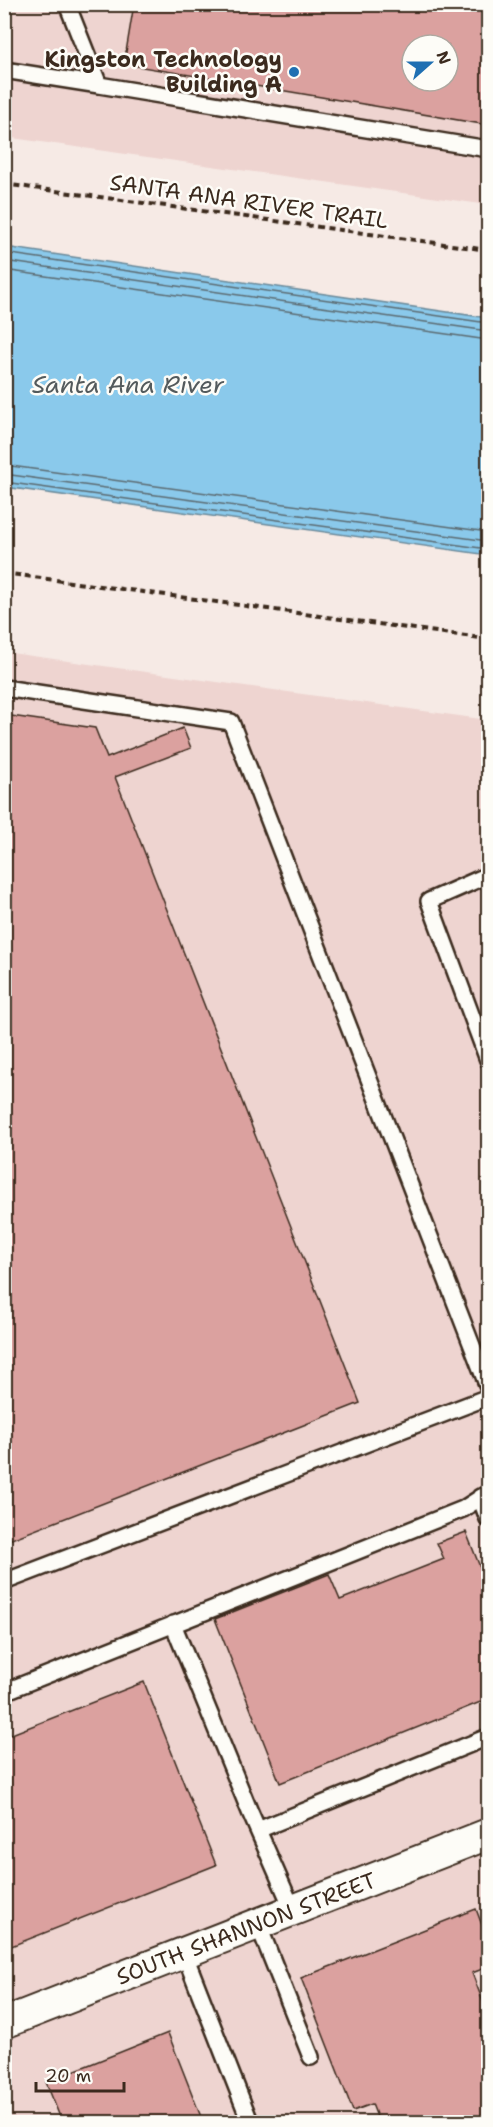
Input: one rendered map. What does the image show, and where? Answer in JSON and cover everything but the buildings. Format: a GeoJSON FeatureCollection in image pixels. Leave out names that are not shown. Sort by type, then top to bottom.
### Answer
{"type":"FeatureCollection","features":[{"type":"Feature","properties":{"kind":"street","name":"SOUTH SHANNON STREET"},"geometry":{"type":"LineString","coordinates":[[4,2023],[489,1834]]}},
{"type":"Feature","properties":{"kind":"lane"},"geometry":{"type":"LineString","coordinates":[[67,4],[99,85]]}},
{"type":"Feature","properties":{"kind":"lane"},"geometry":{"type":"LineString","coordinates":[[4,70],[489,149]]}},
{"type":"Feature","properties":{"kind":"lane"},"geometry":{"type":"LineString","coordinates":[[4,688],[231,722],[489,1387]]}},
{"type":"Feature","properties":{"kind":"lane"},"geometry":{"type":"LineString","coordinates":[[489,875],[429,901],[489,1060]]}},
{"type":"Feature","properties":{"kind":"lane"},"geometry":{"type":"LineString","coordinates":[[4,1582],[489,1397]]}},
{"type":"Feature","properties":{"kind":"lane"},"geometry":{"type":"LineString","coordinates":[[4,1692],[463,1509],[484,1495],[489,1519]]}},
{"type":"Feature","properties":{"kind":"lane"},"geometry":{"type":"LineString","coordinates":[[173,1624],[293,1910]]}},
{"type":"Feature","properties":{"kind":"lane"},"geometry":{"type":"LineString","coordinates":[[258,1830],[489,1737]]}},
{"type":"Feature","properties":{"kind":"lane"},"geometry":{"type":"LineString","coordinates":[[258,1924],[311,2057]]}},
{"type":"Feature","properties":{"kind":"lane"},"geometry":{"type":"LineString","coordinates":[[184,1953],[249,2119]]}},
{"type":"Feature","properties":{"kind":"path","name":"SANTA ANA RIVER TRAIL"},"geometry":{"type":"LineString","coordinates":[[4,184],[489,250]]}},
{"type":"Feature","properties":{"kind":"path"},"geometry":{"type":"LineString","coordinates":[[4,573],[489,639]]}},
{"type":"Feature","properties":{"kind":"shaded area"},"geometry":{"type":"Polygon","coordinates":[[[5,5],[488,5],[488,205],[5,137],[5,5]]]}},
{"type":"Feature","properties":{"kind":"shaded area"},"geometry":{"type":"Polygon","coordinates":[[[4,652],[488,720],[488,2122],[5,2122],[4,652]]]}},
{"type":"Feature","properties":{"kind":"water","name":"Santa Ana River"},"geometry":{"type":"Polygon","coordinates":[[[5,247],[488,318],[488,555],[5,487],[5,247]]]}},
{"type":"Feature","properties":{"kind":"place","name":"Kingston Technology Building A"},"geometry":{"type":"Point","coordinates":[294,72]}}]}
